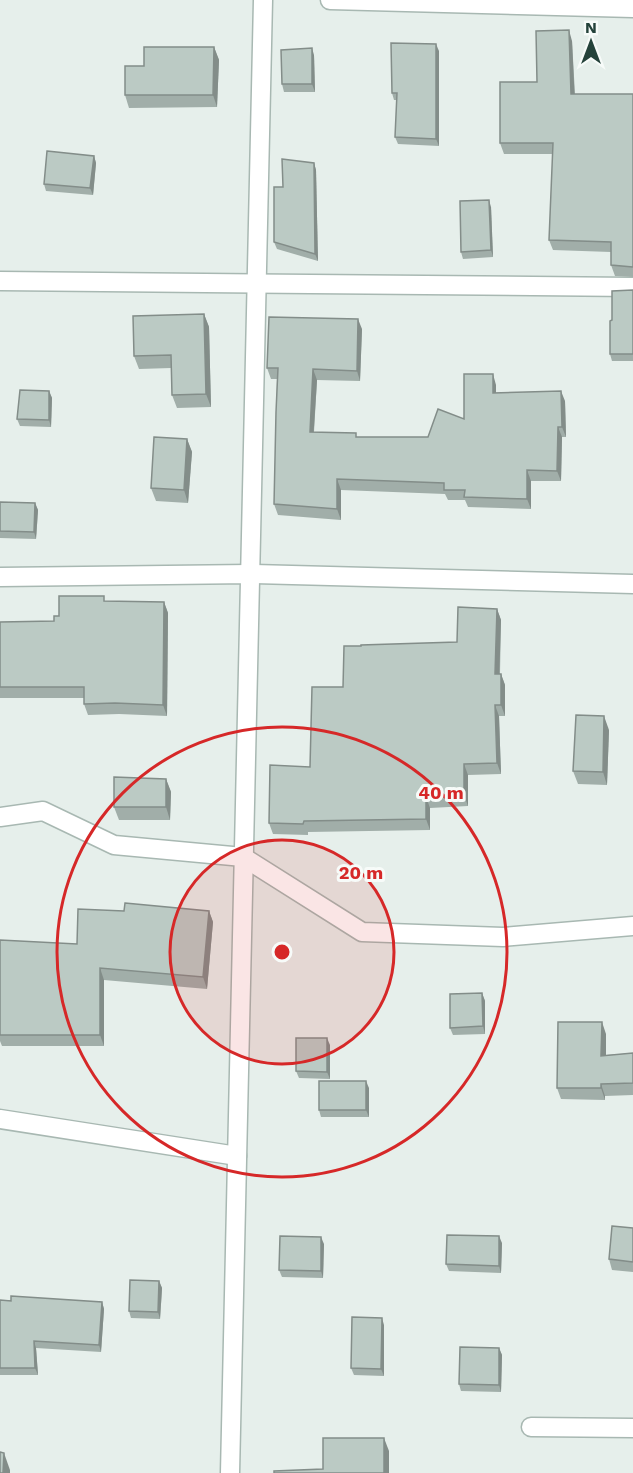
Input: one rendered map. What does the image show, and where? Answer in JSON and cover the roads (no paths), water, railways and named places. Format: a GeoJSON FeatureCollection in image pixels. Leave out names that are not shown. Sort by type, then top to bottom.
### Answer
{"type":"FeatureCollection","features":[{"type":"Feature","properties":{"kind":"street"},"geometry":{"type":"LineString","coordinates":[[230,1473],[263,0]]}},
{"type":"Feature","properties":{"kind":"street"},"geometry":{"type":"LineString","coordinates":[[330,0],[633,8]]}},
{"type":"Feature","properties":{"kind":"street"},"geometry":{"type":"LineString","coordinates":[[0,281],[633,287]]}},
{"type":"Feature","properties":{"kind":"street"},"geometry":{"type":"LineString","coordinates":[[0,577],[250,574],[633,584]]}},
{"type":"Feature","properties":{"kind":"street"},"geometry":{"type":"LineString","coordinates":[[0,817],[43,811],[114,845],[243,857],[362,932],[503,937],[633,926]]}},
{"type":"Feature","properties":{"kind":"street"},"geometry":{"type":"LineString","coordinates":[[0,1119],[237,1156]]}},
{"type":"Feature","properties":{"kind":"street"},"geometry":{"type":"LineString","coordinates":[[531,1427],[633,1428]]}}]}
